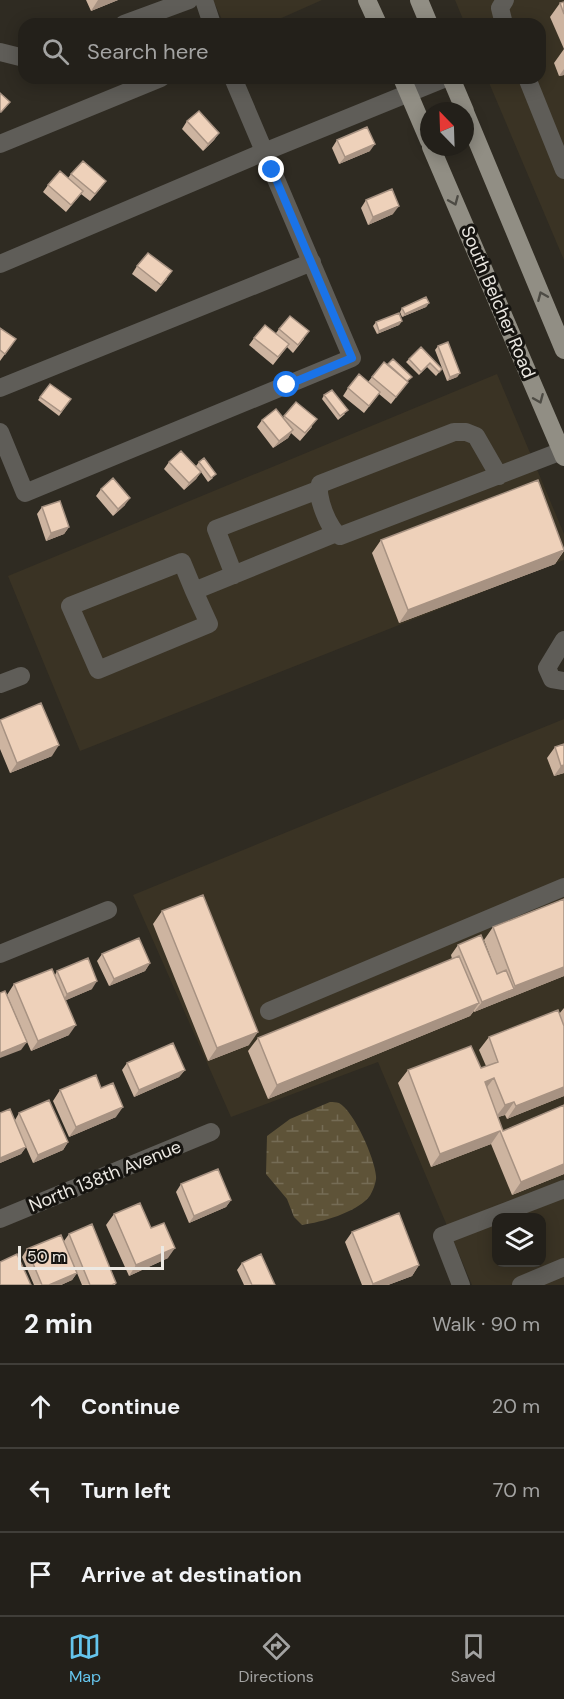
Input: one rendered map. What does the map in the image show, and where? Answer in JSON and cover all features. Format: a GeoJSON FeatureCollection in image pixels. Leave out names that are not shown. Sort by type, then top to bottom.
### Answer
{"type":"FeatureCollection","features":[{"type":"Feature","properties":{"kind":"main road"},"geometry":{"type":"LineString","coordinates":[[368,0],[376,18]]}},
{"type":"Feature","properties":{"kind":"main road"},"geometry":{"type":"LineString","coordinates":[[419,0],[426,18]]}},
{"type":"Feature","properties":{"kind":"main road"},"geometry":{"type":"LineString","coordinates":[[454,84],[461,102]]}},
{"type":"Feature","properties":{"kind":"main road"},"geometry":{"type":"LineString","coordinates":[[405,86],[420,120]]}},
{"type":"Feature","properties":{"kind":"main road"},"geometry":{"type":"LineString","coordinates":[[474,133],[564,350]]}},
{"type":"Feature","properties":{"kind":"main road","name":"South Belcher Road"},"geometry":{"type":"LineString","coordinates":[[435,156],[563,454]]}},
{"type":"Feature","properties":{"kind":"street"},"geometry":{"type":"LineString","coordinates":[[140,18],[189,0]]}},
{"type":"Feature","properties":{"kind":"street"},"geometry":{"type":"LineString","coordinates":[[204,0],[211,18]]}},
{"type":"Feature","properties":{"kind":"street"},"geometry":{"type":"LineString","coordinates":[[502,18],[500,8],[505,0]]}},
{"type":"Feature","properties":{"kind":"street"},"geometry":{"type":"LineString","coordinates":[[0,52],[18,56]]}},
{"type":"Feature","properties":{"kind":"street"},"geometry":{"type":"LineString","coordinates":[[0,144],[146,84]]}},
{"type":"Feature","properties":{"kind":"street"},"geometry":{"type":"LineString","coordinates":[[0,432],[25,493],[352,358],[236,84]]}},
{"type":"Feature","properties":{"kind":"street"},"geometry":{"type":"LineString","coordinates":[[528,84],[564,170]]}},
{"type":"Feature","properties":{"kind":"street"},"geometry":{"type":"LineString","coordinates":[[0,264],[264,152],[405,86]]}},
{"type":"Feature","properties":{"kind":"street"},"geometry":{"type":"LineString","coordinates":[[0,388],[312,262]]}},
{"type":"Feature","properties":{"kind":"street"},"geometry":{"type":"LineString","coordinates":[[334,534],[318,490],[320,484],[454,432],[466,432],[476,436],[499,476]]}},
{"type":"Feature","properties":{"kind":"street"},"geometry":{"type":"LineString","coordinates":[[194,591],[334,534],[344,535],[563,454]]}},
{"type":"Feature","properties":{"kind":"street"},"geometry":{"type":"LineString","coordinates":[[234,575],[216,529],[318,490]]}},
{"type":"Feature","properties":{"kind":"street"},"geometry":{"type":"LineString","coordinates":[[182,562],[194,591],[209,624],[98,670],[70,606],[182,562]]}},
{"type":"Feature","properties":{"kind":"street"},"geometry":{"type":"LineString","coordinates":[[564,640],[547,668],[552,679],[564,681]]}},
{"type":"Feature","properties":{"kind":"street"},"geometry":{"type":"LineString","coordinates":[[0,684],[21,676]]}},
{"type":"Feature","properties":{"kind":"street"},"geometry":{"type":"LineString","coordinates":[[269,1011],[564,887]]}},
{"type":"Feature","properties":{"kind":"street"},"geometry":{"type":"LineString","coordinates":[[0,954],[108,910]]}},
{"type":"Feature","properties":{"kind":"street","name":"North 138th Avenue"},"geometry":{"type":"LineString","coordinates":[[0,1219],[211,1132]]}},
{"type":"Feature","properties":{"kind":"street"},"geometry":{"type":"LineString","coordinates":[[461,1285],[442,1236],[564,1189]]}},
{"type":"Feature","properties":{"kind":"street"},"geometry":{"type":"LineString","coordinates":[[521,1285],[564,1267]]}},
{"type":"Feature","properties":{"kind":"shaded area"},"geometry":{"type":"Polygon","coordinates":[[[213,0],[322,0],[282,18],[221,18],[213,0]]]}},
{"type":"Feature","properties":{"kind":"shaded area"},"geometry":{"type":"Polygon","coordinates":[[[455,0],[564,0],[564,260],[490,84],[546,84],[546,18],[462,18],[455,0]]]}},
{"type":"Feature","properties":{"kind":"shaded area"},"geometry":{"type":"Polygon","coordinates":[[[497,374],[564,534],[564,560],[80,751],[8,576],[497,374]]]}},
{"type":"Feature","properties":{"kind":"shaded area"},"geometry":{"type":"Polygon","coordinates":[[[564,719],[564,1285],[472,1285],[378,1062],[231,1117],[133,895],[564,719]]]}},
{"type":"Feature","properties":{"kind":"green space"},"geometry":{"type":"Polygon","coordinates":[[[330,1102],[339,1103],[345,1108],[357,1125],[372,1159],[376,1181],[369,1197],[355,1208],[328,1219],[302,1225],[294,1217],[287,1199],[266,1174],[267,1136],[290,1119],[330,1102]]]}},
{"type":"Feature","properties":{"kind":"building"},"geometry":{"type":"Polygon","coordinates":[[[564,2],[564,14],[560,3],[564,2]]]}},
{"type":"Feature","properties":{"kind":"building"},"geometry":{"type":"Polygon","coordinates":[[[0,93],[10,102],[1,112],[0,112],[0,93]]]}},
{"type":"Feature","properties":{"kind":"building"},"geometry":{"type":"Polygon","coordinates":[[[199,111],[219,133],[208,144],[187,121],[199,111]]]}},
{"type":"Feature","properties":{"kind":"building"},"geometry":{"type":"Polygon","coordinates":[[[367,127],[375,144],[345,157],[337,140],[367,127]]]}},
{"type":"Feature","properties":{"kind":"building"},"geometry":{"type":"Polygon","coordinates":[[[83,161],[106,181],[95,194],[71,174],[83,161]]]}},
{"type":"Feature","properties":{"kind":"building"},"geometry":{"type":"Polygon","coordinates":[[[60,171],[83,191],[71,205],[48,185],[60,171]]]}},
{"type":"Feature","properties":{"kind":"building"},"geometry":{"type":"Polygon","coordinates":[[[392,189],[399,206],[373,217],[366,200],[392,189]]]}},
{"type":"Feature","properties":{"kind":"building"},"geometry":{"type":"Polygon","coordinates":[[[148,253],[172,271],[161,285],[137,266],[148,253]]]}},
{"type":"Feature","properties":{"kind":"building"},"geometry":{"type":"Polygon","coordinates":[[[426,297],[429,303],[405,314],[402,308],[426,297]]]}},
{"type":"Feature","properties":{"kind":"building"},"geometry":{"type":"Polygon","coordinates":[[[399,313],[402,321],[379,331],[376,322],[399,313]]]}},
{"type":"Feature","properties":{"kind":"building"},"geometry":{"type":"Polygon","coordinates":[[[290,316],[309,331],[298,345],[279,329],[290,316]]]}},
{"type":"Feature","properties":{"kind":"building"},"geometry":{"type":"Polygon","coordinates":[[[265,325],[289,344],[278,357],[254,338],[265,325]]]}},
{"type":"Feature","properties":{"kind":"building"},"geometry":{"type":"Polygon","coordinates":[[[0,328],[16,339],[5,354],[0,350],[0,328]]]}},
{"type":"Feature","properties":{"kind":"building"},"geometry":{"type":"Polygon","coordinates":[[[448,342],[460,373],[450,377],[438,346],[448,342]]]}},
{"type":"Feature","properties":{"kind":"building"},"geometry":{"type":"Polygon","coordinates":[[[421,347],[442,369],[439,372],[430,363],[421,372],[409,359],[421,347]]]}},
{"type":"Feature","properties":{"kind":"building"},"geometry":{"type":"Polygon","coordinates":[[[393,359],[412,377],[407,381],[388,364],[393,359]]]}},
{"type":"Feature","properties":{"kind":"building"},"geometry":{"type":"Polygon","coordinates":[[[384,362],[408,382],[396,397],[372,377],[384,362]]]}},
{"type":"Feature","properties":{"kind":"building"},"geometry":{"type":"Polygon","coordinates":[[[359,374],[380,392],[369,406],[348,388],[359,374]]]}},
{"type":"Feature","properties":{"kind":"building"},"geometry":{"type":"Polygon","coordinates":[[[50,384],[71,399],[61,412],[40,397],[50,384]]]}},
{"type":"Feature","properties":{"kind":"building"},"geometry":{"type":"Polygon","coordinates":[[[332,390],[348,410],[340,416],[324,395],[332,390]]]}},
{"type":"Feature","properties":{"kind":"building"},"geometry":{"type":"Polygon","coordinates":[[[296,402],[317,419],[305,433],[284,416],[296,402]]]}},
{"type":"Feature","properties":{"kind":"building"},"geometry":{"type":"Polygon","coordinates":[[[276,409],[293,430],[279,441],[262,420],[276,409]]]}},
{"type":"Feature","properties":{"kind":"building"},"geometry":{"type":"Polygon","coordinates":[[[181,451],[201,472],[189,483],[169,462],[181,451]]]}},
{"type":"Feature","properties":{"kind":"building"},"geometry":{"type":"Polygon","coordinates":[[[204,458],[216,474],[211,478],[199,462],[204,458]]]}},
{"type":"Feature","properties":{"kind":"building"},"geometry":{"type":"Polygon","coordinates":[[[113,478],[130,498],[118,509],[101,489],[113,478]]]}},
{"type":"Feature","properties":{"kind":"building"},"geometry":{"type":"Polygon","coordinates":[[[538,480],[564,550],[408,610],[381,540],[538,480]]]}},
{"type":"Feature","properties":{"kind":"building"},"geometry":{"type":"Polygon","coordinates":[[[60,501],[69,527],[51,533],[42,507],[60,501]]]}},
{"type":"Feature","properties":{"kind":"building"},"geometry":{"type":"Polygon","coordinates":[[[41,703],[59,745],[17,763],[0,720],[41,703]]]}},
{"type":"Feature","properties":{"kind":"building"},"geometry":{"type":"Polygon","coordinates":[[[564,744],[564,765],[561,766],[555,747],[564,744]]]}},
{"type":"Feature","properties":{"kind":"building"},"geometry":{"type":"Polygon","coordinates":[[[203,895],[258,1032],[217,1048],[162,911],[203,895]]]}},
{"type":"Feature","properties":{"kind":"building"},"geometry":{"type":"Polygon","coordinates":[[[564,899],[564,967],[515,986],[493,927],[564,899]]]}},
{"type":"Feature","properties":{"kind":"building"},"geometry":{"type":"Polygon","coordinates":[[[481,935],[497,974],[506,970],[514,989],[482,1002],[458,945],[481,935]]]}},
{"type":"Feature","properties":{"kind":"building"},"geometry":{"type":"Polygon","coordinates":[[[139,938],[150,963],[114,979],[102,954],[139,938]]]}},
{"type":"Feature","properties":{"kind":"building"},"geometry":{"type":"Polygon","coordinates":[[[459,956],[479,1003],[277,1085],[258,1038],[459,956]]]}},
{"type":"Feature","properties":{"kind":"building"},"geometry":{"type":"Polygon","coordinates":[[[88,958],[97,981],[67,994],[57,971],[88,958]]]}},
{"type":"Feature","properties":{"kind":"building"},"geometry":{"type":"Polygon","coordinates":[[[52,969],[76,1025],[38,1041],[14,984],[52,969]]]}},
{"type":"Feature","properties":{"kind":"building"},"geometry":{"type":"Polygon","coordinates":[[[5,991],[27,1042],[0,1053],[0,993],[5,991]]]}},
{"type":"Feature","properties":{"kind":"building"},"geometry":{"type":"Polygon","coordinates":[[[558,1010],[564,1026],[564,1087],[516,1106],[514,1102],[505,1105],[494,1078],[485,1082],[503,1131],[564,1105],[564,1164],[521,1182],[500,1131],[440,1154],[408,1070],[471,1046],[481,1068],[498,1062],[489,1037],[558,1010]]]}},
{"type":"Feature","properties":{"kind":"building"},"geometry":{"type":"Polygon","coordinates":[[[173,1043],[185,1070],[139,1090],[127,1063],[173,1043]]]}},
{"type":"Feature","properties":{"kind":"building"},"geometry":{"type":"Polygon","coordinates":[[[96,1075],[101,1088],[113,1083],[123,1107],[76,1127],[60,1090],[96,1075]]]}},
{"type":"Feature","properties":{"kind":"building"},"geometry":{"type":"Polygon","coordinates":[[[49,1100],[68,1142],[38,1155],[19,1113],[49,1100]]]}},
{"type":"Feature","properties":{"kind":"building"},"geometry":{"type":"Polygon","coordinates":[[[10,1109],[26,1147],[0,1158],[0,1113],[10,1109]]]}},
{"type":"Feature","properties":{"kind":"building"},"geometry":{"type":"Polygon","coordinates":[[[218,1169],[231,1200],[194,1216],[181,1184],[218,1169]]]}},
{"type":"Feature","properties":{"kind":"building"},"geometry":{"type":"Polygon","coordinates":[[[140,1203],[151,1228],[164,1223],[175,1248],[136,1265],[114,1214],[140,1203]]]}},
{"type":"Feature","properties":{"kind":"building"},"geometry":{"type":"Polygon","coordinates":[[[399,1213],[419,1265],[373,1284],[352,1232],[399,1213]]]}},
{"type":"Feature","properties":{"kind":"building"},"geometry":{"type":"Polygon","coordinates":[[[92,1224],[116,1283],[112,1285],[90,1285],[69,1234],[92,1224]]]}},
{"type":"Feature","properties":{"kind":"building"},"geometry":{"type":"Polygon","coordinates":[[[61,1235],[77,1273],[49,1285],[42,1285],[27,1249],[61,1235]]]}},
{"type":"Feature","properties":{"kind":"building"},"geometry":{"type":"Polygon","coordinates":[[[17,1254],[31,1285],[0,1285],[0,1262],[17,1254]]]}},
{"type":"Feature","properties":{"kind":"building"},"geometry":{"type":"Polygon","coordinates":[[[261,1254],[275,1285],[252,1285],[242,1263],[261,1254]]]}},
{"type":"Feature","properties":{"kind":"route"},"geometry":{"type":"LineString","coordinates":[[272,170],[352,358],[287,385]]}}]}
